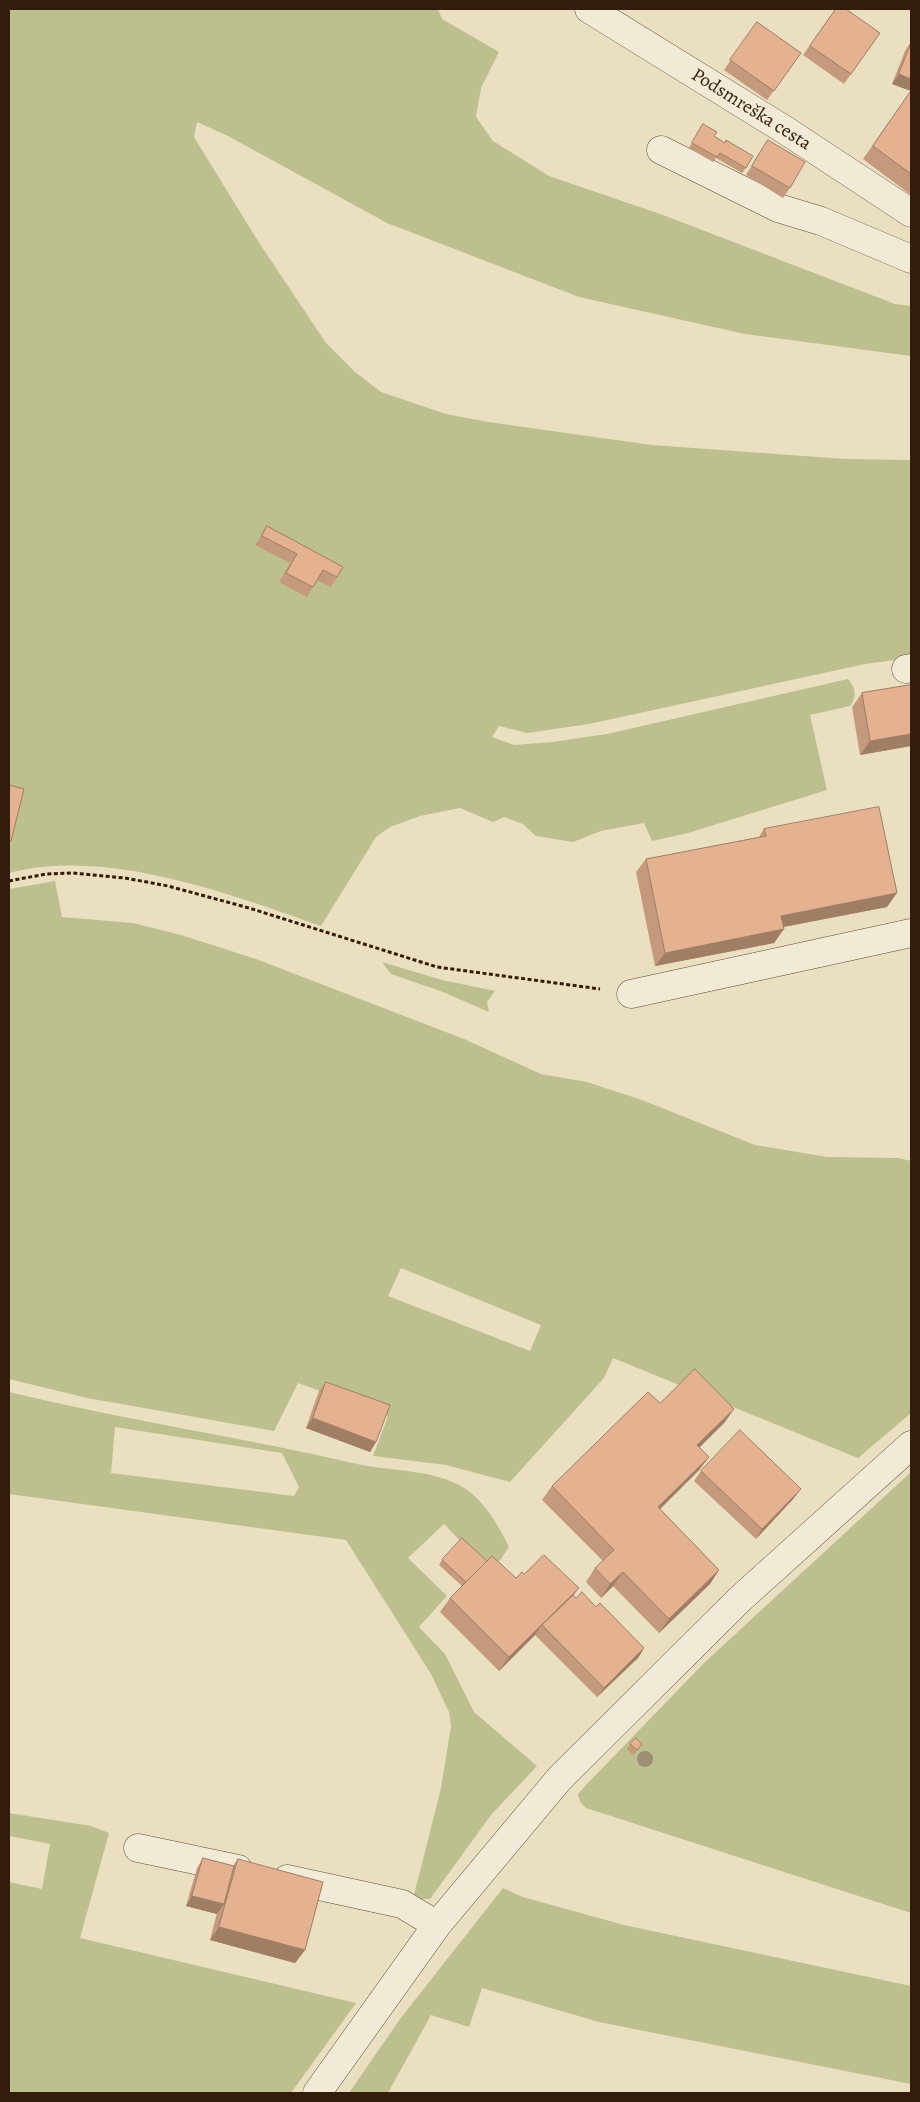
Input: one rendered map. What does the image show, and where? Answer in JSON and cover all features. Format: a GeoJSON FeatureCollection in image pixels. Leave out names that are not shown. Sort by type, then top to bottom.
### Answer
{"type":"FeatureCollection","features":[{"type":"Feature","properties":{"kind":"street","name":"Podsmreška cesta"},"geometry":{"type":"LineString","coordinates":[[589,9],[785,130],[911,213]]}},
{"type":"Feature","properties":{"kind":"street"},"geometry":{"type":"LineString","coordinates":[[661,150],[778,208],[820,221],[911,259]]}},
{"type":"Feature","properties":{"kind":"street"},"geometry":{"type":"LineString","coordinates":[[631,994],[911,933]]}},
{"type":"Feature","properties":{"kind":"street"},"geometry":{"type":"LineString","coordinates":[[317,2093],[437,1925],[560,1778],[740,1599],[911,1445]]}},
{"type":"Feature","properties":{"kind":"street"},"geometry":{"type":"LineString","coordinates":[[138,1848],[402,1904],[437,1925]]}},
{"type":"Feature","properties":{"kind":"path"},"geometry":{"type":"LineString","coordinates":[[9,881],[46,874],[73,873],[125,878],[168,886],[249,908],[437,967],[496,976],[559,982],[631,994]]}},
{"type":"Feature","properties":{"kind":"green space"},"geometry":{"type":"Polygon","coordinates":[[[9,9],[438,9],[442,19],[499,52],[481,88],[476,117],[493,141],[549,176],[663,215],[895,304],[911,306],[911,356],[745,334],[579,297],[387,223],[228,136],[197,122],[194,137],[256,238],[326,343],[355,372],[381,392],[446,414],[488,422],[652,445],[846,459],[911,460],[911,658],[865,664],[589,724],[527,733],[499,726],[492,737],[514,745],[607,734],[848,679],[855,692],[850,706],[810,715],[827,790],[688,833],[652,841],[644,823],[601,831],[573,842],[536,836],[523,824],[504,817],[493,822],[460,808],[420,816],[390,827],[376,837],[321,926],[208,888],[126,870],[86,866],[47,866],[9,873],[9,9]]]}},
{"type":"Feature","properties":{"kind":"green space"},"geometry":{"type":"Polygon","coordinates":[[[55,881],[62,917],[133,923],[181,935],[256,959],[464,1039],[541,1074],[587,1082],[642,1100],[755,1145],[827,1157],[898,1158],[911,1161],[911,1413],[858,1458],[613,1358],[604,1378],[510,1482],[446,1465],[373,1456],[388,1416],[298,1383],[274,1431],[87,1398],[9,1379],[9,889],[55,881]],[[401,1268],[388,1296],[530,1351],[541,1325],[401,1268]]]}},
{"type":"Feature","properties":{"kind":"green space"},"geometry":{"type":"Polygon","coordinates":[[[382,962],[442,980],[495,991],[487,1002],[489,1012],[443,992],[391,974],[382,962]]]}},
{"type":"Feature","properties":{"kind":"green space"},"geometry":{"type":"Polygon","coordinates":[[[9,1392],[357,1464],[420,1473],[457,1484],[474,1495],[488,1511],[509,1547],[501,1559],[488,1570],[444,1524],[408,1558],[447,1596],[419,1627],[445,1654],[474,1712],[537,1766],[491,1815],[430,1899],[413,1899],[441,1788],[451,1726],[449,1712],[431,1674],[346,1540],[9,1494],[9,1392]],[[115,1427],[111,1473],[294,1496],[299,1487],[282,1453],[115,1427]]]}},
{"type":"Feature","properties":{"kind":"green space"},"geometry":{"type":"Polygon","coordinates":[[[911,1472],[911,1913],[586,1808],[580,1802],[578,1794],[705,1662],[911,1472]]]}},
{"type":"Feature","properties":{"kind":"green space"},"geometry":{"type":"Polygon","coordinates":[[[9,1813],[91,1826],[109,1833],[80,1938],[356,2003],[291,2093],[9,2093],[9,1882],[42,1889],[50,1844],[9,1836],[9,1813]]]}},
{"type":"Feature","properties":{"kind":"green space"},"geometry":{"type":"Polygon","coordinates":[[[503,1888],[523,1897],[624,1925],[911,1986],[911,2084],[599,2022],[482,1988],[469,2027],[431,2015],[388,2093],[349,2093],[400,2019],[503,1888]]]}},
{"type":"Feature","properties":{"kind":"building"},"geometry":{"type":"Polygon","coordinates":[[[836,9],[846,9],[880,33],[851,74],[810,46],[836,9]]]}},
{"type":"Feature","properties":{"kind":"building"},"geometry":{"type":"Polygon","coordinates":[[[757,22],[801,53],[774,91],[730,60],[757,22]]]}},
{"type":"Feature","properties":{"kind":"building"},"geometry":{"type":"Polygon","coordinates":[[[911,43],[911,79],[899,74],[911,43]]]}},
{"type":"Feature","properties":{"kind":"building"},"geometry":{"type":"Polygon","coordinates":[[[911,91],[911,174],[873,146],[911,91]]]}},
{"type":"Feature","properties":{"kind":"building"},"geometry":{"type":"Polygon","coordinates":[[[703,124],[717,132],[714,136],[725,143],[726,140],[753,156],[746,168],[720,153],[717,157],[692,143],[703,124]]]}},
{"type":"Feature","properties":{"kind":"building"},"geometry":{"type":"Polygon","coordinates":[[[768,140],[805,162],[790,188],[752,166],[768,140]]]}},
{"type":"Feature","properties":{"kind":"building"},"geometry":{"type":"Polygon","coordinates":[[[267,526],[343,567],[337,577],[323,570],[313,587],[286,573],[297,554],[262,536],[267,526]]]}},
{"type":"Feature","properties":{"kind":"building"},"geometry":{"type":"Polygon","coordinates":[[[911,685],[911,734],[870,741],[862,693],[911,685]]]}},
{"type":"Feature","properties":{"kind":"building"},"geometry":{"type":"Polygon","coordinates":[[[9,785],[24,789],[11,841],[9,841],[9,785]]]}},
{"type":"Feature","properties":{"kind":"building"},"geometry":{"type":"Polygon","coordinates":[[[879,807],[897,893],[781,916],[784,929],[665,953],[646,859],[766,836],[764,829],[879,807]]]}},
{"type":"Feature","properties":{"kind":"building"},"geometry":{"type":"Polygon","coordinates":[[[695,1369],[734,1409],[697,1445],[709,1457],[658,1507],[719,1570],[669,1619],[623,1572],[610,1584],[595,1568],[614,1550],[552,1486],[648,1392],[660,1403],[695,1369]]]}},
{"type":"Feature","properties":{"kind":"building"},"geometry":{"type":"Polygon","coordinates":[[[326,1382],[390,1405],[376,1442],[313,1418],[326,1382]]]}},
{"type":"Feature","properties":{"kind":"building"},"geometry":{"type":"Polygon","coordinates":[[[740,1430],[801,1489],[762,1529],[701,1471],[740,1430]]]}},
{"type":"Feature","properties":{"kind":"building"},"geometry":{"type":"Polygon","coordinates":[[[462,1538],[487,1561],[466,1582],[442,1560],[462,1538]]]}},
{"type":"Feature","properties":{"kind":"building"},"geometry":{"type":"Polygon","coordinates":[[[544,1555],[579,1588],[509,1657],[450,1598],[492,1556],[516,1578],[522,1572],[524,1574],[544,1555]]]}},
{"type":"Feature","properties":{"kind":"building"},"geometry":{"type":"Polygon","coordinates":[[[582,1592],[596,1607],[600,1603],[644,1648],[604,1688],[542,1625],[573,1595],[576,1598],[582,1592]]]}},
{"type":"Feature","properties":{"kind":"building"},"geometry":{"type":"Polygon","coordinates":[[[636,1738],[642,1744],[637,1750],[630,1744],[636,1738]]]}},
{"type":"Feature","properties":{"kind":"building"},"geometry":{"type":"Polygon","coordinates":[[[203,1858],[234,1866],[224,1904],[192,1896],[203,1858]]]}},
{"type":"Feature","properties":{"kind":"building"},"geometry":{"type":"Polygon","coordinates":[[[238,1859],[323,1882],[305,1950],[219,1927],[238,1859]]]}}]}
